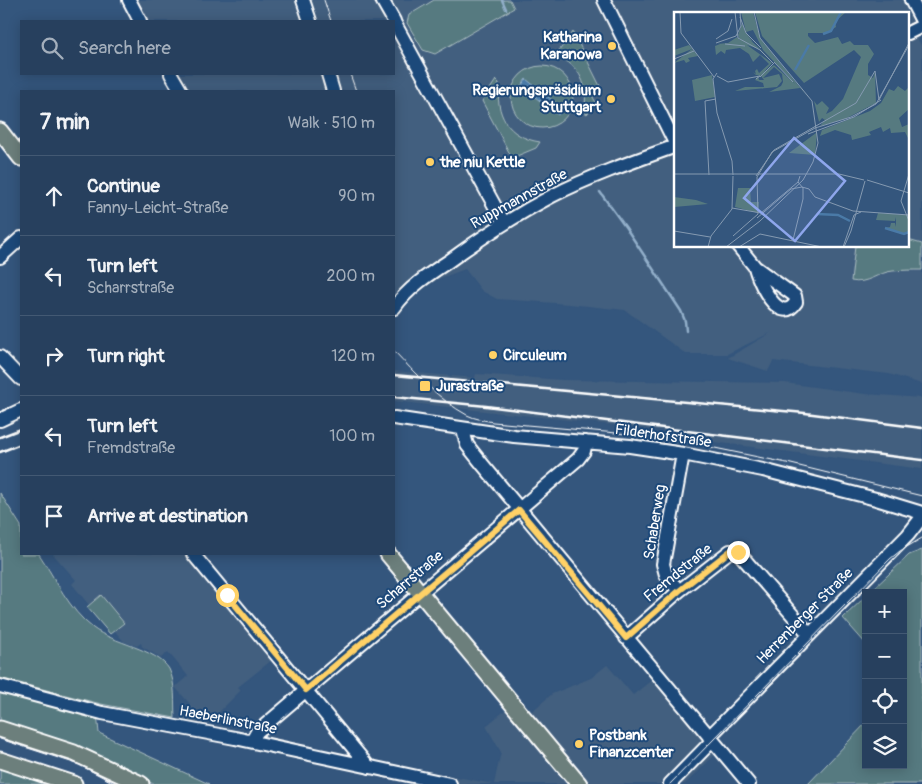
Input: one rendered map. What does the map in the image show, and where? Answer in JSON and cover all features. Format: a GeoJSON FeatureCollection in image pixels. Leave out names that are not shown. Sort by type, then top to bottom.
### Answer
{"type":"FeatureCollection","features":[{"type":"Feature","properties":{"kind":"main road"},"geometry":{"type":"LineString","coordinates":[[0,131],[20,157]]}},
{"type":"Feature","properties":{"kind":"main road"},"geometry":{"type":"LineString","coordinates":[[389,555],[579,784]]}},
{"type":"Feature","properties":{"kind":"main road"},"geometry":{"type":"LineString","coordinates":[[0,729],[74,753],[140,784]]}},
{"type":"Feature","properties":{"kind":"main road"},"geometry":{"type":"LineString","coordinates":[[0,760],[74,784]]}},
{"type":"Feature","properties":{"kind":"street"},"geometry":{"type":"LineString","coordinates":[[129,0],[139,20]]}},
{"type":"Feature","properties":{"kind":"street"},"geometry":{"type":"LineString","coordinates":[[303,0],[310,20]]}},
{"type":"Feature","properties":{"kind":"street"},"geometry":{"type":"LineString","coordinates":[[382,0],[393,20]]}},
{"type":"Feature","properties":{"kind":"street"},"geometry":{"type":"LineString","coordinates":[[604,0],[674,141]]}},
{"type":"Feature","properties":{"kind":"street"},"geometry":{"type":"LineString","coordinates":[[911,0],[922,21]]}},
{"type":"Feature","properties":{"kind":"street"},"geometry":{"type":"LineString","coordinates":[[395,23],[504,223]]}},
{"type":"Feature","properties":{"kind":"street"},"geometry":{"type":"LineString","coordinates":[[910,31],[922,26]]}},
{"type":"Feature","properties":{"kind":"street"},"geometry":{"type":"LineString","coordinates":[[171,75],[180,90]]}},
{"type":"Feature","properties":{"kind":"street"},"geometry":{"type":"LineString","coordinates":[[328,75],[333,90]]}},
{"type":"Feature","properties":{"kind":"street","name":"Ruppmannstraße"},"geometry":{"type":"LineString","coordinates":[[395,307],[413,287],[504,223],[554,195],[674,146]]}},
{"type":"Feature","properties":{"kind":"street"},"geometry":{"type":"LineString","coordinates":[[0,257],[20,239]]}},
{"type":"Feature","properties":{"kind":"street"},"geometry":{"type":"LineString","coordinates":[[740,248],[754,267]]}},
{"type":"Feature","properties":{"kind":"street"},"geometry":{"type":"LineString","coordinates":[[0,356],[20,378]]}},
{"type":"Feature","properties":{"kind":"street"},"geometry":{"type":"LineString","coordinates":[[0,420],[20,410]]}},
{"type":"Feature","properties":{"kind":"street","name":"Filderhofstraße"},"geometry":{"type":"LineString","coordinates":[[395,418],[435,423],[463,430],[683,454],[763,470],[876,499],[922,513]]}},
{"type":"Feature","properties":{"kind":"street"},"geometry":{"type":"LineString","coordinates":[[463,430],[467,445],[519,510],[749,784]]}},
{"type":"Feature","properties":{"kind":"street","name":"Scharrstraße"},"geometry":{"type":"LineString","coordinates":[[252,741],[256,732],[578,459],[584,451],[586,442]]}},
{"type":"Feature","properties":{"kind":"street","name":"Schaberweg"},"geometry":{"type":"LineString","coordinates":[[679,591],[666,575],[663,564],[683,454]]}},
{"type":"Feature","properties":{"kind":"street","name":"Herrenberger Straße"},"geometry":{"type":"LineString","coordinates":[[670,784],[810,634],[908,535],[922,517]]}},
{"type":"Feature","properties":{"kind":"street","name":"Fremdstraße"},"geometry":{"type":"LineString","coordinates":[[626,638],[679,591],[730,551],[734,550],[738,552],[810,634]]}},
{"type":"Feature","properties":{"kind":"street"},"geometry":{"type":"LineString","coordinates":[[194,555],[369,767]]}},
{"type":"Feature","properties":{"kind":"street","name":"Haeberlinstraße"},"geometry":{"type":"LineString","coordinates":[[0,686],[102,713],[252,741],[450,784]]}},
{"type":"Feature","properties":{"kind":"shaded area"},"geometry":{"type":"Polygon","coordinates":[[[125,0],[922,0],[922,19],[910,24],[910,12],[674,12],[674,248],[910,248],[910,26],[922,47],[922,384],[889,374],[773,361],[768,371],[728,358],[772,332],[727,354],[686,354],[625,310],[497,299],[482,291],[465,269],[438,279],[416,294],[395,316],[395,90],[176,90],[167,75],[395,75],[395,20],[135,20],[125,0]]]}},
{"type":"Feature","properties":{"kind":"shaded area"},"geometry":{"type":"Polygon","coordinates":[[[526,79],[563,109],[558,115],[521,86],[526,79]]]}},
{"type":"Feature","properties":{"kind":"shaded area"},"geometry":{"type":"Polygon","coordinates":[[[395,371],[475,378],[476,374],[563,380],[785,383],[865,394],[922,398],[922,469],[668,436],[667,431],[395,401],[395,371]]]}},
{"type":"Feature","properties":{"kind":"shaded area"},"geometry":{"type":"Polygon","coordinates":[[[54,555],[185,555],[272,660],[238,687],[241,690],[205,726],[180,720],[190,704],[175,687],[188,676],[168,652],[161,658],[141,646],[141,643],[137,646],[124,642],[115,631],[110,634],[87,607],[89,605],[72,584],[76,580],[54,555]]]}},
{"type":"Feature","properties":{"kind":"shaded area"},"geometry":{"type":"Polygon","coordinates":[[[607,665],[633,695],[653,679],[718,752],[685,784],[494,784],[501,752],[486,726],[519,699],[531,712],[552,694],[591,678],[607,665]]]}},
{"type":"Feature","properties":{"kind":"shaded area"},"geometry":{"type":"Polygon","coordinates":[[[437,773],[493,784],[413,784],[437,773]]]}},
{"type":"Feature","properties":{"kind":"green space"},"geometry":{"type":"Polygon","coordinates":[[[434,0],[510,0],[514,8],[435,54],[423,50],[407,23],[409,15],[434,0]]]}},
{"type":"Feature","properties":{"kind":"green space"},"geometry":{"type":"Polygon","coordinates":[[[573,32],[602,90],[592,95],[596,103],[587,114],[584,112],[585,93],[581,78],[572,65],[556,55],[573,32]]]}},
{"type":"Feature","properties":{"kind":"green space"},"geometry":{"type":"Polygon","coordinates":[[[542,66],[554,68],[564,75],[571,85],[573,97],[571,109],[564,119],[554,126],[542,128],[530,126],[520,119],[513,109],[511,97],[513,85],[520,75],[530,68],[542,66]]]}},
{"type":"Feature","properties":{"kind":"green space"},"geometry":{"type":"Polygon","coordinates":[[[496,80],[499,83],[499,105],[506,122],[519,135],[540,142],[536,148],[512,158],[482,101],[496,80]]]}},
{"type":"Feature","properties":{"kind":"green space"},"geometry":{"type":"Polygon","coordinates":[[[910,241],[922,244],[922,270],[893,271],[867,280],[851,281],[855,248],[910,248],[910,241]]]}},
{"type":"Feature","properties":{"kind":"green space"},"geometry":{"type":"Polygon","coordinates":[[[0,493],[20,524],[20,555],[40,555],[70,603],[84,621],[93,628],[111,638],[155,656],[169,669],[174,687],[175,718],[101,704],[0,678],[0,493]]]}},
{"type":"Feature","properties":{"kind":"green space"},"geometry":{"type":"Polygon","coordinates":[[[922,550],[922,784],[808,784],[862,727],[862,769],[907,769],[907,589],[873,589],[909,555],[922,550]]]}},
{"type":"Feature","properties":{"kind":"green space"},"geometry":{"type":"Polygon","coordinates":[[[101,595],[124,623],[110,634],[87,607],[101,595]]]}},
{"type":"Feature","properties":{"kind":"green space"},"geometry":{"type":"Polygon","coordinates":[[[862,600],[862,639],[843,618],[862,600]]]}},
{"type":"Feature","properties":{"kind":"green space"},"geometry":{"type":"Polygon","coordinates":[[[0,690],[97,714],[99,733],[209,784],[153,784],[97,756],[0,723],[0,690]]]}},
{"type":"Feature","properties":{"kind":"green space"},"geometry":{"type":"Polygon","coordinates":[[[0,768],[46,784],[0,784],[0,768]]]}},
{"type":"Feature","properties":{"kind":"waterway"},"geometry":{"type":"LineString","coordinates":[[502,0],[506,9]]}},
{"type":"Feature","properties":{"kind":"waterway"},"geometry":{"type":"LineString","coordinates":[[600,192],[681,311],[686,331]]}},
{"type":"Feature","properties":{"kind":"tram line"},"geometry":{"type":"LineString","coordinates":[[324,0],[331,20]]}},
{"type":"Feature","properties":{"kind":"tram line"},"geometry":{"type":"LineString","coordinates":[[350,75],[356,90]]}},
{"type":"Feature","properties":{"kind":"tram line"},"geometry":{"type":"LineString","coordinates":[[395,352],[437,394],[457,409],[476,418],[493,422],[628,434],[681,441],[787,463],[922,496]]}},
{"type":"Feature","properties":{"kind":"tram line"},"geometry":{"type":"LineString","coordinates":[[670,784],[890,559],[922,538]]}},
{"type":"Feature","properties":{"kind":"tram line"},"geometry":{"type":"LineString","coordinates":[[0,739],[80,765],[116,784]]}},
{"type":"Feature","properties":{"kind":"railway"},"geometry":{"type":"LineString","coordinates":[[395,375],[805,413],[922,428]]}},
{"type":"Feature","properties":{"kind":"railway"},"geometry":{"type":"LineString","coordinates":[[395,397],[486,406],[922,460]]}},
{"type":"Feature","properties":{"kind":"railway"},"geometry":{"type":"LineString","coordinates":[[0,437],[20,429]]}},
{"type":"Feature","properties":{"kind":"railway"},"geometry":{"type":"LineString","coordinates":[[0,452],[20,444]]}},
{"type":"Feature","properties":{"kind":"place","name":"Katharina Karanowa"},"geometry":{"type":"Point","coordinates":[612,46]}},
{"type":"Feature","properties":{"kind":"place","name":"Regierungspräsidium Stuttgart"},"geometry":{"type":"Point","coordinates":[611,99]}},
{"type":"Feature","properties":{"kind":"place","name":"the niu Kettle"},"geometry":{"type":"Point","coordinates":[430,162]}},
{"type":"Feature","properties":{"kind":"place","name":"Circuleum"},"geometry":{"type":"Point","coordinates":[493,355]}},
{"type":"Feature","properties":{"kind":"place","name":"Jurastraße"},"geometry":{"type":"Point","coordinates":[425,386]}},
{"type":"Feature","properties":{"kind":"place","name":"Postbank Finanzcenter"},"geometry":{"type":"Point","coordinates":[579,744]}},
{"type":"Feature","properties":{"kind":"route"},"geometry":{"type":"LineString","coordinates":[[227,595],[306,690],[519,510],[626,638],[679,591],[730,551],[738,552]]}}]}
